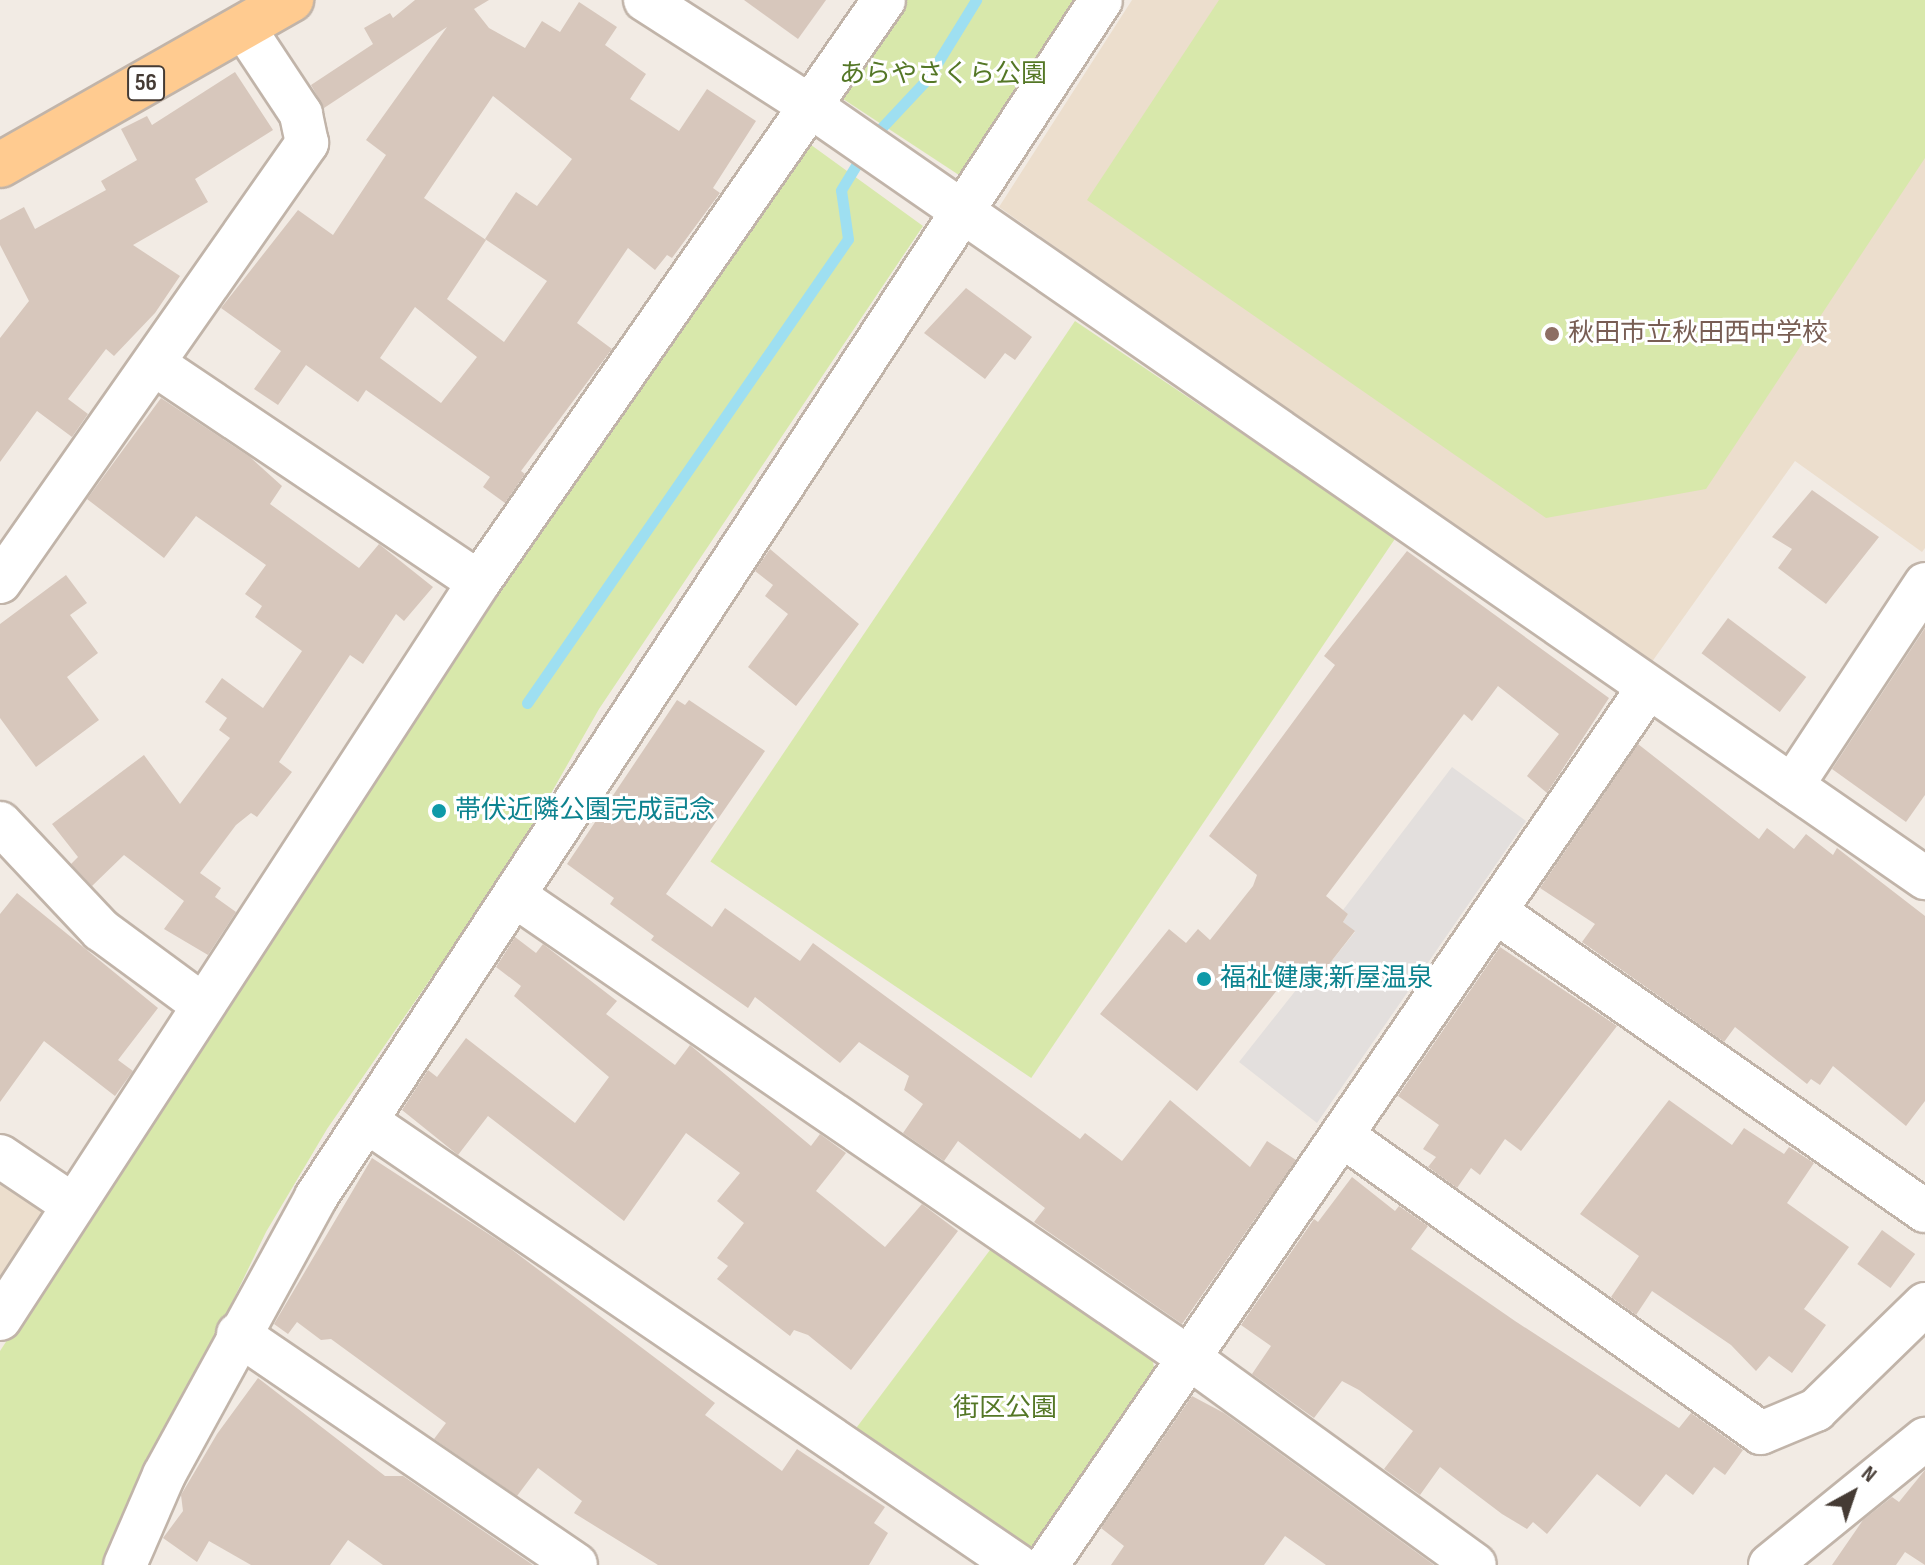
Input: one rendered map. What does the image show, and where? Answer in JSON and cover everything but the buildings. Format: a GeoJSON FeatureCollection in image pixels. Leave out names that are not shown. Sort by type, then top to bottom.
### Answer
{"type":"FeatureCollection","features":[{"type":"Feature","properties":{"kind":"main road","name":"56"},"geometry":{"type":"LineString","coordinates":[[0,165],[291,0]]}},
{"type":"Feature","properties":{"kind":"street"},"geometry":{"type":"LineString","coordinates":[[645,0],[824,116],[1925,878]]}},
{"type":"Feature","properties":{"kind":"street"},"geometry":{"type":"LineString","coordinates":[[0,1319],[70,1203],[479,582],[824,116],[884,0]]}},
{"type":"Feature","properties":{"kind":"street"},"geometry":{"type":"LineString","coordinates":[[125,1565],[238,1334],[366,1121],[515,896],[946,202],[1101,0]]}},
{"type":"Feature","properties":{"kind":"street"},"geometry":{"type":"LineString","coordinates":[[0,582],[307,143],[301,114],[244,28]]}},
{"type":"Feature","properties":{"kind":"street"},"geometry":{"type":"LineString","coordinates":[[154,364],[479,582]]}},
{"type":"Feature","properties":{"kind":"street"},"geometry":{"type":"LineString","coordinates":[[1792,786],[1925,584]]}},
{"type":"Feature","properties":{"kind":"street"},"geometry":{"type":"LineString","coordinates":[[1047,1565],[1192,1360],[1648,688]]}},
{"type":"Feature","properties":{"kind":"street"},"geometry":{"type":"LineString","coordinates":[[0,823],[101,930],[200,1003]]}},
{"type":"Feature","properties":{"kind":"street"},"geometry":{"type":"LineString","coordinates":[[515,896],[1192,1360],[1475,1565]]}},
{"type":"Feature","properties":{"kind":"street"},"geometry":{"type":"LineString","coordinates":[[1496,912],[1925,1211]]}},
{"type":"Feature","properties":{"kind":"street"},"geometry":{"type":"LineString","coordinates":[[366,1121],[1017,1565]]}},
{"type":"Feature","properties":{"kind":"street"},"geometry":{"type":"LineString","coordinates":[[1344,1137],[1761,1433],[1816,1410],[1925,1304]]}},
{"type":"Feature","properties":{"kind":"street"},"geometry":{"type":"LineString","coordinates":[[0,1156],[70,1203]]}},
{"type":"Feature","properties":{"kind":"street"},"geometry":{"type":"LineString","coordinates":[[238,1334],[576,1565]]}},
{"type":"Feature","properties":{"kind":"street"},"geometry":{"type":"LineString","coordinates":[[1770,1565],[1920,1451]]}},
{"type":"Feature","properties":{"kind":"shaded area","name":"秋田市立秋田西中学校"},"geometry":{"type":"Polygon","coordinates":[[[1132,0],[1925,0],[1925,548],[1922,552],[1795,461],[1649,666],[999,207],[1132,0]]]}},
{"type":"Feature","properties":{"kind":"shaded area","name":"福祉健康;新屋温泉"},"geometry":{"type":"Polygon","coordinates":[[[1452,767],[1526,821],[1317,1123],[1239,1062],[1300,985],[1308,990],[1355,932],[1343,922],[1348,914],[1343,910],[1452,767]]]}},
{"type":"Feature","properties":{"kind":"shaded area"},"geometry":{"type":"Polygon","coordinates":[[[0,1174],[54,1210],[0,1297],[0,1174]]]}},
{"type":"Feature","properties":{"kind":"green space","name":"あらやさくら公園"},"geometry":{"type":"Polygon","coordinates":[[[895,0],[1082,0],[965,179],[834,93],[895,0]]]}},
{"type":"Feature","properties":{"kind":"green space","name":"秋田市立秋田西中学校"},"geometry":{"type":"Polygon","coordinates":[[[1219,0],[1925,0],[1925,158],[1706,489],[1546,518],[1087,200],[1219,0]]]}},
{"type":"Feature","properties":{"kind":"green space"},"geometry":{"type":"Polygon","coordinates":[[[807,142],[923,226],[599,709],[516,855],[327,1129],[266,1232],[105,1565],[0,1565],[0,1351],[517,559],[807,142]]]}},
{"type":"Feature","properties":{"kind":"green space"},"geometry":{"type":"Polygon","coordinates":[[[1075,321],[1396,537],[1031,1078],[710,862],[1075,321]]]}},
{"type":"Feature","properties":{"kind":"green space","name":"街区公園"},"geometry":{"type":"Polygon","coordinates":[[[993,1246],[1152,1356],[1156,1379],[1036,1553],[1018,1555],[851,1435],[993,1246]]]}},
{"type":"Feature","properties":{"kind":"waterway"},"geometry":{"type":"LineString","coordinates":[[871,139],[928,78],[976,0]]}},
{"type":"Feature","properties":{"kind":"waterway"},"geometry":{"type":"LineString","coordinates":[[527,703],[848,239],[841,190],[863,154]]}},
{"type":"Feature","properties":{"kind":"place","name":"秋田市立秋田西中学校"},"geometry":{"type":"Point","coordinates":[1552,334]}},
{"type":"Feature","properties":{"kind":"place","name":"帯伏近隣公園完成記念"},"geometry":{"type":"Point","coordinates":[439,811]}},
{"type":"Feature","properties":{"kind":"place","name":"福祉健康;新屋温泉"},"geometry":{"type":"Point","coordinates":[1204,979]}}]}
